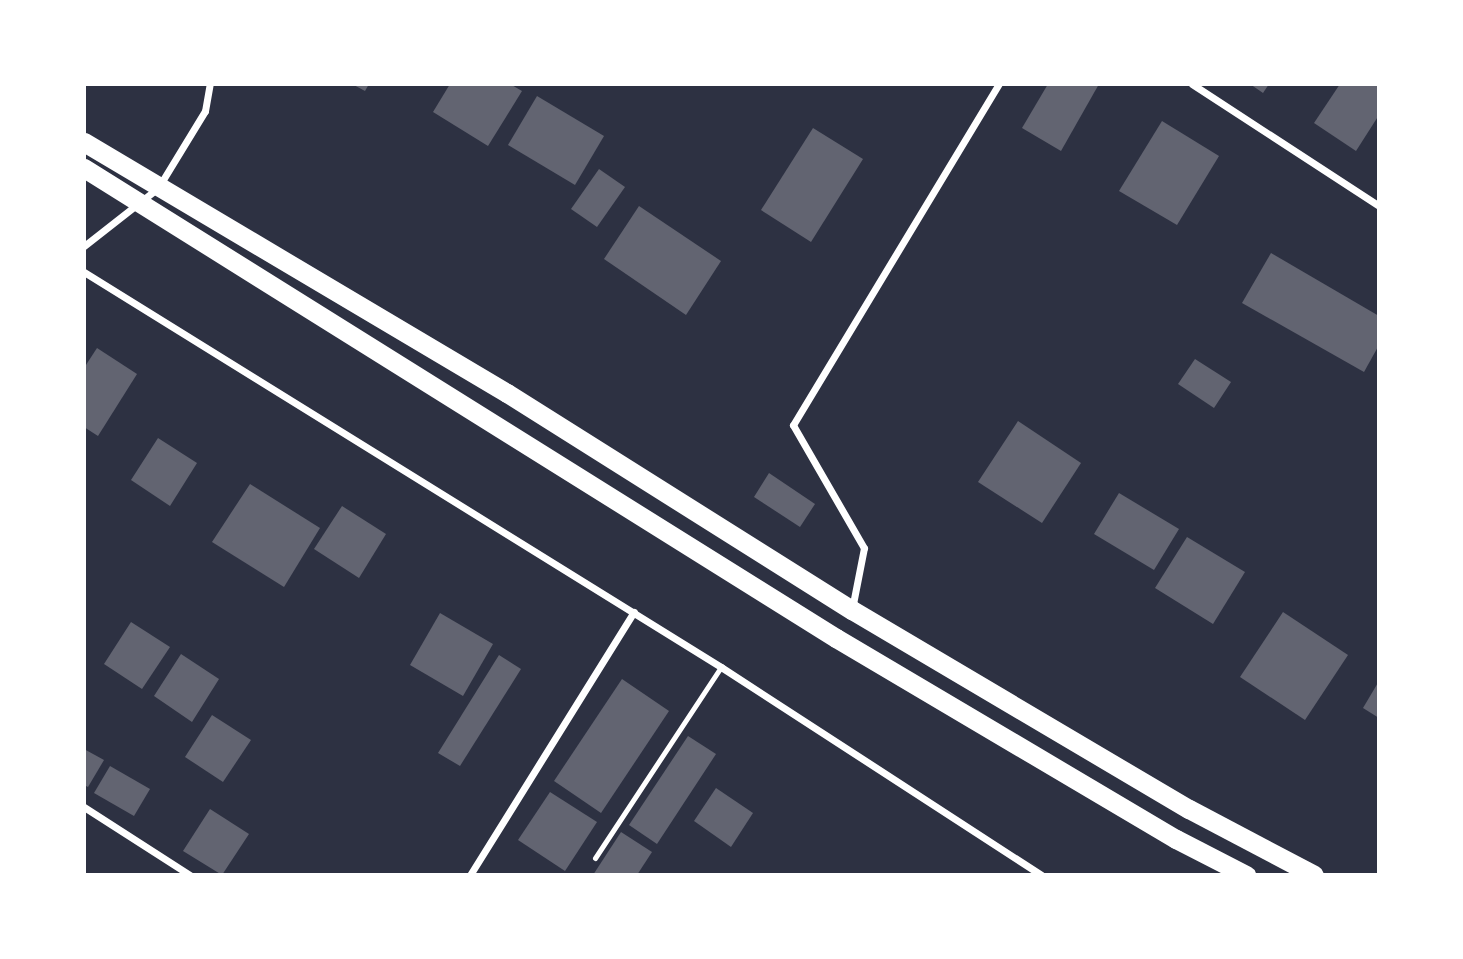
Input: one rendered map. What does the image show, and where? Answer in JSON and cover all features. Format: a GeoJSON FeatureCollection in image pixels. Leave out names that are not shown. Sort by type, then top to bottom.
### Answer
{"type":"FeatureCollection","features":[{"type":"Feature","properties":{"kind":"highway"},"geometry":{"type":"LineString","coordinates":[[84,142],[507,393],[852,610],[1189,810],[1314,875]]}},
{"type":"Feature","properties":{"kind":"highway"},"geometry":{"type":"LineString","coordinates":[[84,168],[836,638],[1176,839],[1246,875]]}},
{"type":"Feature","properties":{"kind":"street"},"geometry":{"type":"LineString","coordinates":[[84,246],[158,188],[205,111],[210,84]]}},
{"type":"Feature","properties":{"kind":"street"},"geometry":{"type":"LineString","coordinates":[[852,610],[864,548],[793,425],[999,84]]}},
{"type":"Feature","properties":{"kind":"street"},"geometry":{"type":"LineString","coordinates":[[1192,84],[1379,206]]}},
{"type":"Feature","properties":{"kind":"street"},"geometry":{"type":"LineString","coordinates":[[84,272],[634,612],[1041,875]]}},
{"type":"Feature","properties":{"kind":"street"},"geometry":{"type":"LineString","coordinates":[[470,875],[634,612]]}},
{"type":"Feature","properties":{"kind":"street"},"geometry":{"type":"LineString","coordinates":[[84,807],[190,875]]}},
{"type":"Feature","properties":{"kind":"lane"},"geometry":{"type":"LineString","coordinates":[[595,858],[721,667]]}},
{"type":"Feature","properties":{"kind":"building"},"geometry":{"type":"Polygon","coordinates":[[[352,84],[369,84],[365,91],[352,84]]]}},
{"type":"Feature","properties":{"kind":"building"},"geometry":{"type":"Polygon","coordinates":[[[450,84],[510,84],[522,91],[488,146],[433,112],[450,84]]]}},
{"type":"Feature","properties":{"kind":"building"},"geometry":{"type":"Polygon","coordinates":[[[1048,84],[1099,84],[1061,151],[1022,128],[1048,84]]]}},
{"type":"Feature","properties":{"kind":"building"},"geometry":{"type":"Polygon","coordinates":[[[1250,84],[1269,84],[1263,93],[1250,84]]]}},
{"type":"Feature","properties":{"kind":"building"},"geometry":{"type":"Polygon","coordinates":[[[1340,84],[1379,85],[1379,115],[1356,151],[1314,123],[1340,84]]]}},
{"type":"Feature","properties":{"kind":"building"},"geometry":{"type":"Polygon","coordinates":[[[537,96],[604,136],[575,185],[508,145],[537,96]]]}},
{"type":"Feature","properties":{"kind":"building"},"geometry":{"type":"Polygon","coordinates":[[[1162,121],[1219,156],[1177,225],[1119,191],[1162,121]]]}},
{"type":"Feature","properties":{"kind":"building"},"geometry":{"type":"Polygon","coordinates":[[[813,128],[863,159],[811,242],[761,210],[813,128]]]}},
{"type":"Feature","properties":{"kind":"building"},"geometry":{"type":"Polygon","coordinates":[[[599,169],[625,187],[597,227],[571,209],[599,169]]]}},
{"type":"Feature","properties":{"kind":"building"},"geometry":{"type":"Polygon","coordinates":[[[639,206],[721,261],[686,315],[604,259],[639,206]]]}},
{"type":"Feature","properties":{"kind":"building"},"geometry":{"type":"Polygon","coordinates":[[[1271,253],[1379,316],[1379,345],[1364,372],[1242,303],[1271,253]]]}},
{"type":"Feature","properties":{"kind":"building"},"geometry":{"type":"Polygon","coordinates":[[[97,348],[137,374],[98,436],[84,427],[84,368],[97,348]]]}},
{"type":"Feature","properties":{"kind":"building"},"geometry":{"type":"Polygon","coordinates":[[[1195,359],[1231,382],[1214,408],[1178,384],[1195,359]]]}},
{"type":"Feature","properties":{"kind":"building"},"geometry":{"type":"Polygon","coordinates":[[[1018,421],[1081,463],[1042,523],[978,482],[1018,421]]]}},
{"type":"Feature","properties":{"kind":"building"},"geometry":{"type":"Polygon","coordinates":[[[158,438],[197,463],[170,506],[131,480],[158,438]]]}},
{"type":"Feature","properties":{"kind":"building"},"geometry":{"type":"Polygon","coordinates":[[[769,473],[815,504],[800,527],[754,497],[769,473]]]}},
{"type":"Feature","properties":{"kind":"building"},"geometry":{"type":"Polygon","coordinates":[[[250,484],[320,528],[284,587],[212,542],[250,484]]]}},
{"type":"Feature","properties":{"kind":"building"},"geometry":{"type":"Polygon","coordinates":[[[1119,493],[1179,529],[1154,570],[1094,534],[1119,493]]]}},
{"type":"Feature","properties":{"kind":"building"},"geometry":{"type":"Polygon","coordinates":[[[342,506],[386,534],[359,578],[314,549],[342,506]]]}},
{"type":"Feature","properties":{"kind":"building"},"geometry":{"type":"Polygon","coordinates":[[[1187,537],[1245,572],[1213,624],[1155,588],[1187,537]]]}},
{"type":"Feature","properties":{"kind":"building"},"geometry":{"type":"Polygon","coordinates":[[[1283,612],[1348,655],[1305,720],[1240,677],[1283,612]]]}},
{"type":"Feature","properties":{"kind":"building"},"geometry":{"type":"Polygon","coordinates":[[[440,613],[493,644],[463,696],[410,665],[440,613]]]}},
{"type":"Feature","properties":{"kind":"building"},"geometry":{"type":"Polygon","coordinates":[[[131,622],[170,647],[142,689],[104,664],[131,622]]]}},
{"type":"Feature","properties":{"kind":"building"},"geometry":{"type":"Polygon","coordinates":[[[181,654],[219,679],[192,722],[154,696],[181,654]]]}},
{"type":"Feature","properties":{"kind":"building"},"geometry":{"type":"Polygon","coordinates":[[[499,655],[521,669],[460,766],[438,753],[499,655]]]}},
{"type":"Feature","properties":{"kind":"building"},"geometry":{"type":"Polygon","coordinates":[[[622,679],[669,711],[601,813],[554,781],[622,679]]]}},
{"type":"Feature","properties":{"kind":"building"},"geometry":{"type":"Polygon","coordinates":[[[1379,681],[1379,718],[1363,708],[1379,681]]]}},
{"type":"Feature","properties":{"kind":"building"},"geometry":{"type":"Polygon","coordinates":[[[212,715],[251,740],[223,782],[185,757],[212,715]]]}},
{"type":"Feature","properties":{"kind":"building"},"geometry":{"type":"Polygon","coordinates":[[[688,736],[716,754],[657,844],[629,825],[688,736]]]}},
{"type":"Feature","properties":{"kind":"building"},"geometry":{"type":"Polygon","coordinates":[[[84,749],[104,760],[88,787],[84,785],[84,749]]]}},
{"type":"Feature","properties":{"kind":"building"},"geometry":{"type":"Polygon","coordinates":[[[110,766],[150,789],[134,816],[94,793],[110,766]]]}},
{"type":"Feature","properties":{"kind":"building"},"geometry":{"type":"Polygon","coordinates":[[[716,788],[753,813],[731,847],[694,821],[716,788]]]}},
{"type":"Feature","properties":{"kind":"building"},"geometry":{"type":"Polygon","coordinates":[[[550,792],[597,822],[565,871],[518,840],[550,792]]]}},
{"type":"Feature","properties":{"kind":"building"},"geometry":{"type":"Polygon","coordinates":[[[210,809],[249,834],[222,875],[183,851],[210,809]]]}},
{"type":"Feature","properties":{"kind":"building"},"geometry":{"type":"Polygon","coordinates":[[[621,832],[652,852],[637,875],[593,875],[621,832]]]}}]}
